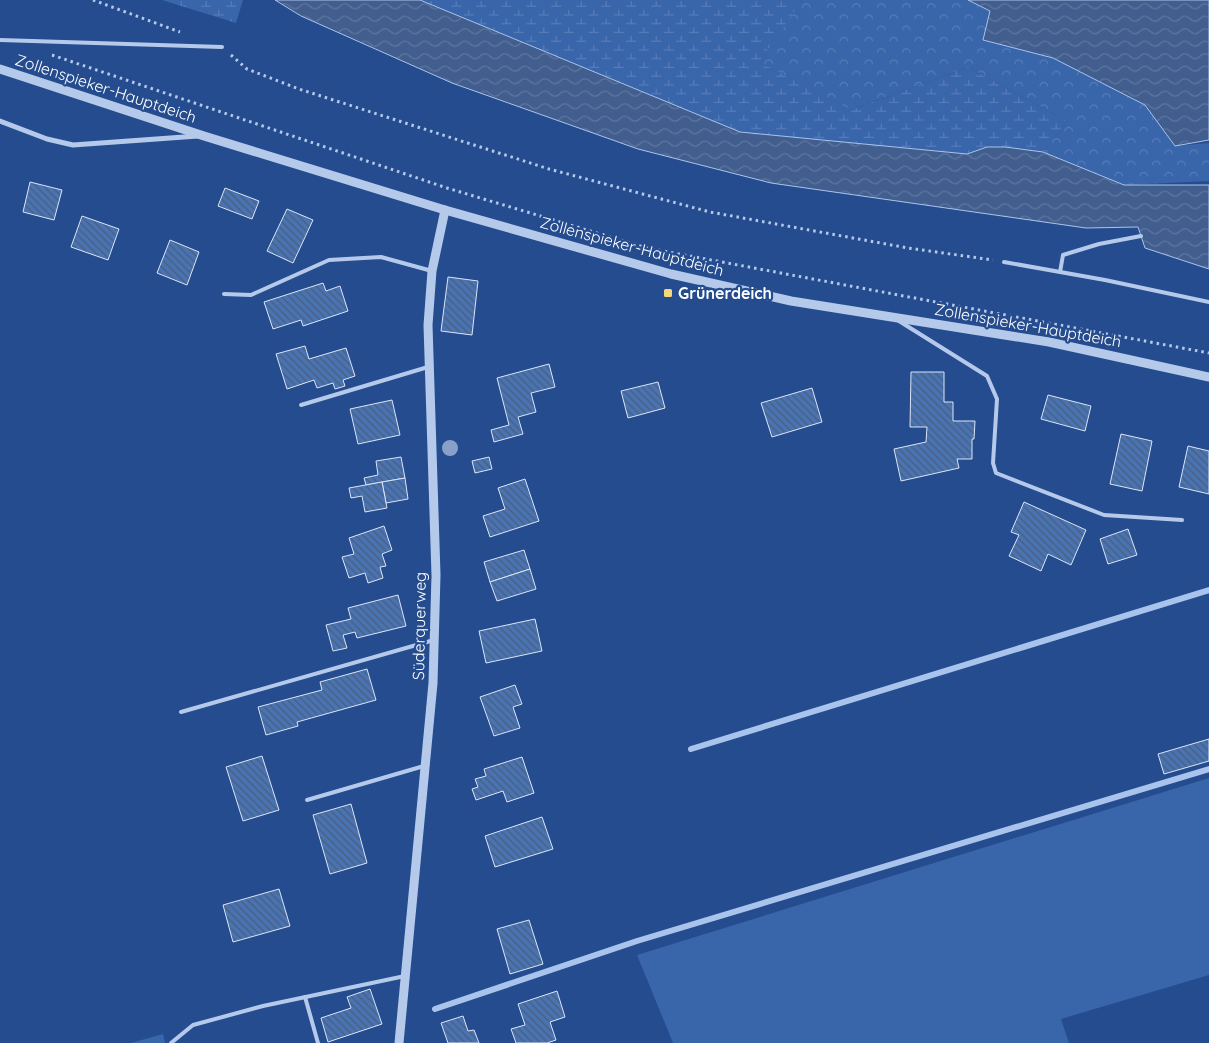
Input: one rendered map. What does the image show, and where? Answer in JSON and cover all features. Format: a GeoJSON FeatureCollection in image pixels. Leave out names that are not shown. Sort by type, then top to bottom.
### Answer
{"type":"FeatureCollection","features":[{"type":"Feature","properties":{"kind":"street","name":"Zollenspieker-Hauptdeich"},"geometry":{"type":"LineString","coordinates":[[0,69],[204,136],[446,210],[704,283],[791,301],[1049,342],[1209,377]]}},
{"type":"Feature","properties":{"kind":"street","name":"Zollenspieker-Hauptdeich"},"geometry":{"type":"LineString","coordinates":[[0,121],[48,140],[73,145],[204,136]]}},
{"type":"Feature","properties":{"kind":"street","name":"Süderquerweg"},"geometry":{"type":"LineString","coordinates":[[399,1043],[433,683],[436,575],[428,368],[429,295],[432,271],[446,210]]}},
{"type":"Feature","properties":{"kind":"lane"},"geometry":{"type":"LineString","coordinates":[[0,40],[222,47]]}},
{"type":"Feature","properties":{"kind":"lane"},"geometry":{"type":"LineString","coordinates":[[1060,272],[1063,255],[1099,244],[1141,236]]}},
{"type":"Feature","properties":{"kind":"lane"},"geometry":{"type":"LineString","coordinates":[[224,294],[251,295],[329,260],[381,257],[432,271]]}},
{"type":"Feature","properties":{"kind":"lane"},"geometry":{"type":"LineString","coordinates":[[1004,262],[1209,302]]}},
{"type":"Feature","properties":{"kind":"lane"},"geometry":{"type":"LineString","coordinates":[[891,316],[987,376],[996,399],[993,463],[996,473],[1104,515],[1182,520]]}},
{"type":"Feature","properties":{"kind":"lane"},"geometry":{"type":"LineString","coordinates":[[301,405],[428,368]]}},
{"type":"Feature","properties":{"kind":"lane"},"geometry":{"type":"LineString","coordinates":[[181,712],[434,640]]}},
{"type":"Feature","properties":{"kind":"lane"},"geometry":{"type":"LineString","coordinates":[[307,800],[425,765]]}},
{"type":"Feature","properties":{"kind":"lane"},"geometry":{"type":"LineString","coordinates":[[171,1043],[193,1025],[305,997],[405,976]]}},
{"type":"Feature","properties":{"kind":"lane"},"geometry":{"type":"LineString","coordinates":[[305,997],[318,1043]]}},
{"type":"Feature","properties":{"kind":"path"},"geometry":{"type":"LineString","coordinates":[[93,0],[185,33]]}},
{"type":"Feature","properties":{"kind":"path"},"geometry":{"type":"LineString","coordinates":[[222,47],[247,69],[299,89],[549,169],[710,212],[908,248],[1004,262]]}},
{"type":"Feature","properties":{"kind":"path"},"geometry":{"type":"LineString","coordinates":[[44,53],[447,188],[647,248],[1209,353]]}},
{"type":"Feature","properties":{"kind":"green space"},"geometry":{"type":"Polygon","coordinates":[[[162,0],[243,0],[236,23],[162,0]]]}},
{"type":"Feature","properties":{"kind":"green space"},"geometry":{"type":"Polygon","coordinates":[[[420,0],[802,0],[759,62],[851,110],[968,67],[1067,121],[1043,152],[996,148],[967,154],[740,132],[420,0]]]}},
{"type":"Feature","properties":{"kind":"green space"},"geometry":{"type":"Polygon","coordinates":[[[802,0],[968,0],[990,11],[983,40],[1053,58],[1145,105],[1175,146],[1209,143],[1209,181],[1124,185],[1043,152],[1067,121],[968,67],[851,110],[758,62],[802,0]]]}},
{"type":"Feature","properties":{"kind":"green space"},"geometry":{"type":"Polygon","coordinates":[[[1209,778],[1209,975],[1061,1019],[1069,1043],[673,1043],[637,955],[1209,778]]]}},
{"type":"Feature","properties":{"kind":"green space"},"geometry":{"type":"Polygon","coordinates":[[[163,1034],[165,1043],[131,1043],[163,1034]]]}},
{"type":"Feature","properties":{"kind":"water"},"geometry":{"type":"Polygon","coordinates":[[[275,0],[420,0],[740,132],[967,154],[987,147],[1005,147],[1043,152],[1124,185],[1209,185],[1209,269],[1145,248],[1138,227],[1086,228],[771,183],[638,149],[452,83],[301,16],[275,0]]]}},
{"type":"Feature","properties":{"kind":"water"},"geometry":{"type":"Polygon","coordinates":[[[968,0],[1209,0],[1209,140],[1175,146],[1145,105],[1053,58],[983,40],[990,11],[968,0]]]}},
{"type":"Feature","properties":{"kind":"building"},"geometry":{"type":"Polygon","coordinates":[[[30,182],[62,190],[54,220],[23,212],[30,182]]]}},
{"type":"Feature","properties":{"kind":"building"},"geometry":{"type":"Polygon","coordinates":[[[225,188],[259,201],[252,219],[218,206],[225,188]]]}},
{"type":"Feature","properties":{"kind":"building"},"geometry":{"type":"Polygon","coordinates":[[[287,209],[313,220],[293,263],[267,251],[287,209]]]}},
{"type":"Feature","properties":{"kind":"building"},"geometry":{"type":"Polygon","coordinates":[[[82,216],[119,229],[108,260],[71,247],[82,216]]]}},
{"type":"Feature","properties":{"kind":"building"},"geometry":{"type":"Polygon","coordinates":[[[170,240],[199,252],[187,285],[157,273],[170,240]]]}},
{"type":"Feature","properties":{"kind":"building"},"geometry":{"type":"Polygon","coordinates":[[[448,277],[478,281],[472,335],[441,331],[448,277]]]}},
{"type":"Feature","properties":{"kind":"building"},"geometry":{"type":"Polygon","coordinates":[[[323,283],[326,291],[340,286],[348,311],[303,326],[301,320],[273,329],[264,302],[323,283]]]}},
{"type":"Feature","properties":{"kind":"building"},"geometry":{"type":"Polygon","coordinates":[[[305,346],[309,359],[346,348],[355,376],[343,380],[345,386],[335,389],[333,383],[317,388],[314,380],[287,389],[276,354],[305,346]]]}},
{"type":"Feature","properties":{"kind":"building"},"geometry":{"type":"Polygon","coordinates":[[[549,364],[555,387],[531,393],[536,412],[518,417],[523,434],[494,442],[491,430],[509,425],[497,378],[549,364]]]}},
{"type":"Feature","properties":{"kind":"building"},"geometry":{"type":"Polygon","coordinates":[[[911,372],[944,372],[944,402],[953,402],[953,421],[975,421],[974,439],[972,439],[972,459],[957,459],[959,468],[901,481],[894,449],[926,442],[927,427],[910,427],[911,372]]]}},
{"type":"Feature","properties":{"kind":"building"},"geometry":{"type":"Polygon","coordinates":[[[658,382],[665,408],[628,418],[621,391],[658,382]]]}},
{"type":"Feature","properties":{"kind":"building"},"geometry":{"type":"Polygon","coordinates":[[[812,388],[822,422],[772,437],[761,403],[812,388]]]}},
{"type":"Feature","properties":{"kind":"building"},"geometry":{"type":"Polygon","coordinates":[[[1048,395],[1091,406],[1085,431],[1041,419],[1048,395]]]}},
{"type":"Feature","properties":{"kind":"building"},"geometry":{"type":"Polygon","coordinates":[[[392,400],[400,435],[358,444],[350,409],[392,400]]]}},
{"type":"Feature","properties":{"kind":"building"},"geometry":{"type":"Polygon","coordinates":[[[1121,434],[1152,441],[1142,491],[1110,484],[1121,434]]]}},
{"type":"Feature","properties":{"kind":"building"},"geometry":{"type":"Polygon","coordinates":[[[1188,446],[1209,451],[1209,494],[1179,487],[1188,446]]]}},
{"type":"Feature","properties":{"kind":"building"},"geometry":{"type":"Polygon","coordinates":[[[401,457],[405,478],[366,485],[364,478],[378,475],[376,461],[401,457]]]}},
{"type":"Feature","properties":{"kind":"building"},"geometry":{"type":"Polygon","coordinates":[[[489,457],[492,469],[475,473],[472,461],[489,457]]]}},
{"type":"Feature","properties":{"kind":"building"},"geometry":{"type":"Polygon","coordinates":[[[405,478],[408,499],[386,503],[382,482],[405,478]]]}},
{"type":"Feature","properties":{"kind":"building"},"geometry":{"type":"Polygon","coordinates":[[[525,479],[539,521],[490,537],[483,516],[505,509],[498,488],[525,479]]]}},
{"type":"Feature","properties":{"kind":"building"},"geometry":{"type":"Polygon","coordinates":[[[382,482],[387,508],[365,512],[362,496],[351,498],[349,488],[382,482]]]}},
{"type":"Feature","properties":{"kind":"building"},"geometry":{"type":"Polygon","coordinates":[[[1024,502],[1086,530],[1071,565],[1048,554],[1041,571],[1009,556],[1019,535],[1011,532],[1024,502]]]}},
{"type":"Feature","properties":{"kind":"building"},"geometry":{"type":"Polygon","coordinates":[[[384,526],[392,550],[382,554],[386,566],[380,567],[383,578],[368,583],[365,573],[349,578],[342,557],[354,554],[349,538],[384,526]]]}},
{"type":"Feature","properties":{"kind":"building"},"geometry":{"type":"Polygon","coordinates":[[[1128,529],[1137,555],[1108,564],[1100,539],[1128,529]]]}},
{"type":"Feature","properties":{"kind":"building"},"geometry":{"type":"Polygon","coordinates":[[[524,550],[530,569],[490,582],[484,562],[524,550]]]}},
{"type":"Feature","properties":{"kind":"building"},"geometry":{"type":"Polygon","coordinates":[[[530,569],[536,589],[497,601],[490,582],[530,569]]]}},
{"type":"Feature","properties":{"kind":"building"},"geometry":{"type":"Polygon","coordinates":[[[398,595],[406,626],[357,638],[355,632],[343,635],[347,648],[333,651],[326,625],[351,619],[348,608],[398,595]]]}},
{"type":"Feature","properties":{"kind":"building"},"geometry":{"type":"Polygon","coordinates":[[[535,619],[542,651],[486,663],[479,631],[535,619]]]}},
{"type":"Feature","properties":{"kind":"building"},"geometry":{"type":"Polygon","coordinates":[[[367,669],[376,700],[297,722],[298,726],[266,735],[258,707],[322,690],[320,682],[367,669]]]}},
{"type":"Feature","properties":{"kind":"building"},"geometry":{"type":"Polygon","coordinates":[[[515,685],[522,704],[513,707],[520,728],[494,736],[480,697],[515,685]]]}},
{"type":"Feature","properties":{"kind":"building"},"geometry":{"type":"Polygon","coordinates":[[[1209,739],[1209,761],[1164,774],[1158,754],[1209,739]]]}},
{"type":"Feature","properties":{"kind":"building"},"geometry":{"type":"Polygon","coordinates":[[[262,756],[279,810],[243,821],[226,767],[262,756]]]}},
{"type":"Feature","properties":{"kind":"building"},"geometry":{"type":"Polygon","coordinates":[[[522,757],[534,793],[507,802],[503,791],[476,800],[472,789],[478,787],[475,779],[486,776],[484,769],[522,757]]]}},
{"type":"Feature","properties":{"kind":"building"},"geometry":{"type":"Polygon","coordinates":[[[351,804],[367,863],[330,874],[313,815],[351,804]]]}},
{"type":"Feature","properties":{"kind":"building"},"geometry":{"type":"Polygon","coordinates":[[[542,817],[553,849],[495,867],[485,836],[542,817]]]}},
{"type":"Feature","properties":{"kind":"building"},"geometry":{"type":"Polygon","coordinates":[[[279,889],[290,926],[233,942],[223,905],[279,889]]]}},
{"type":"Feature","properties":{"kind":"building"},"geometry":{"type":"Polygon","coordinates":[[[529,920],[543,964],[510,974],[497,929],[529,920]]]}},
{"type":"Feature","properties":{"kind":"building"},"geometry":{"type":"Polygon","coordinates":[[[370,989],[382,1024],[328,1042],[321,1018],[351,1008],[347,997],[370,989]]]}},
{"type":"Feature","properties":{"kind":"building"},"geometry":{"type":"Polygon","coordinates":[[[557,991],[565,1017],[550,1022],[556,1040],[547,1043],[516,1043],[511,1029],[525,1025],[518,1004],[557,991]]]}},
{"type":"Feature","properties":{"kind":"building"},"geometry":{"type":"Polygon","coordinates":[[[463,1016],[468,1031],[474,1030],[479,1043],[448,1043],[441,1023],[463,1016]]]}},
{"type":"Feature","properties":{"kind":"waterway"},"geometry":{"type":"LineString","coordinates":[[691,749],[1209,590]]}},
{"type":"Feature","properties":{"kind":"waterway"},"geometry":{"type":"LineString","coordinates":[[435,1009],[637,941],[1209,769]]}},
{"type":"Feature","properties":{"kind":"place","name":"Grünerdeich"},"geometry":{"type":"Point","coordinates":[668,293]}}]}
